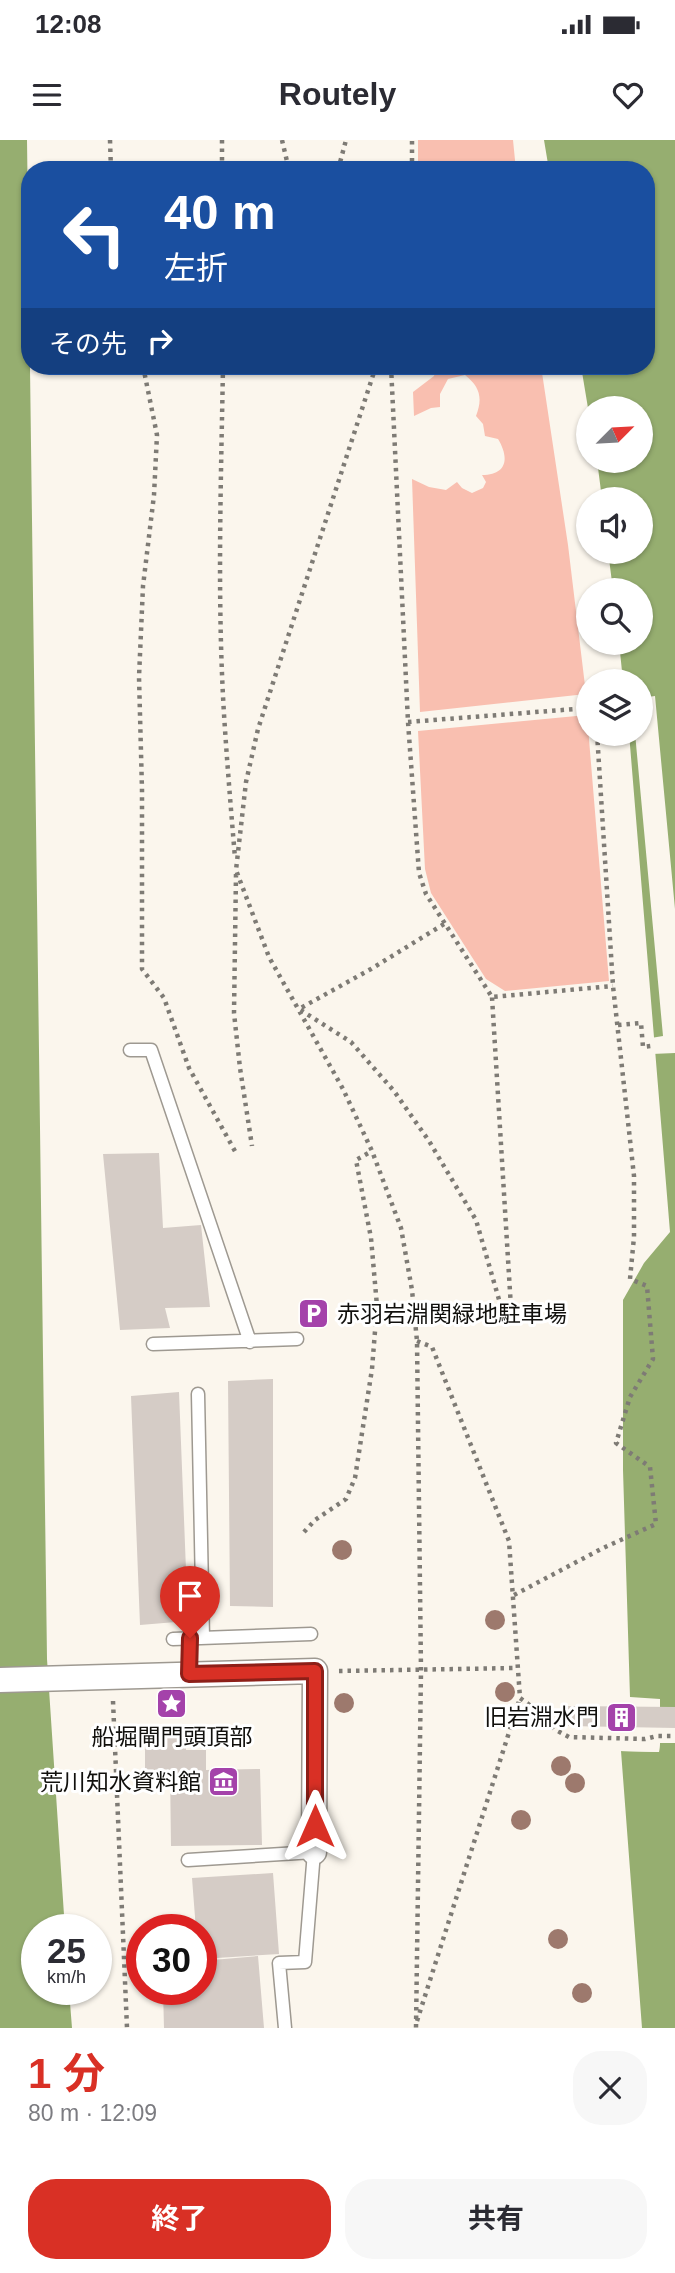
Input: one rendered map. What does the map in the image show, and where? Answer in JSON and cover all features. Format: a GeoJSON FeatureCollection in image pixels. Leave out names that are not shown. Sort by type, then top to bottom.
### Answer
{"type":"FeatureCollection","features":[{"type":"Feature","properties":{"kind":"street"},"geometry":{"type":"LineString","coordinates":[[0,1679],[315,1671],[314,1852]]}},
{"type":"Feature","properties":{"kind":"lane"},"geometry":{"type":"LineString","coordinates":[[130,1050],[151,1050],[250,1342]]}},
{"type":"Feature","properties":{"kind":"lane"},"geometry":{"type":"LineString","coordinates":[[153,1343],[297,1339]]}},
{"type":"Feature","properties":{"kind":"lane"},"geometry":{"type":"LineString","coordinates":[[189,1674],[196,1638],[198,1394]]}},
{"type":"Feature","properties":{"kind":"lane"},"geometry":{"type":"LineString","coordinates":[[173,1639],[311,1634]]}},
{"type":"Feature","properties":{"kind":"lane"},"geometry":{"type":"LineString","coordinates":[[188,1860],[314,1852],[305,1962],[279,1964],[285,2028]]}},
{"type":"Feature","properties":{"kind":"path"},"geometry":{"type":"LineString","coordinates":[[110,140],[111,161]]}},
{"type":"Feature","properties":{"kind":"path"},"geometry":{"type":"LineString","coordinates":[[222,140],[222,161]]}},
{"type":"Feature","properties":{"kind":"path"},"geometry":{"type":"LineString","coordinates":[[282,140],[287,161]]}},
{"type":"Feature","properties":{"kind":"path"},"geometry":{"type":"LineString","coordinates":[[340,161],[346,140]]}},
{"type":"Feature","properties":{"kind":"path"},"geometry":{"type":"LineString","coordinates":[[412,140],[412,161]]}},
{"type":"Feature","properties":{"kind":"path"},"geometry":{"type":"LineString","coordinates":[[145,375],[157,435],[154,495],[143,586],[139,677],[142,969],[164,998],[188,1068],[236,1153]]}},
{"type":"Feature","properties":{"kind":"path"},"geometry":{"type":"LineString","coordinates":[[223,375],[221,629],[224,712],[236,870],[234,1013],[252,1146]]}},
{"type":"Feature","properties":{"kind":"path"},"geometry":{"type":"LineString","coordinates":[[373,375],[258,729],[246,782],[236,870],[270,957],[343,1089],[372,1151],[401,1228],[412,1290],[417,1341],[421,1670],[416,2027]]}},
{"type":"Feature","properties":{"kind":"path"},"geometry":{"type":"LineString","coordinates":[[299,1009],[351,1042],[394,1090],[476,1220],[502,1310],[511,1308],[492,997],[426,894],[419,873],[408,722],[391,375]]}},
{"type":"Feature","properties":{"kind":"path"},"geometry":{"type":"LineString","coordinates":[[408,722],[576,709]]}},
{"type":"Feature","properties":{"kind":"path"},"geometry":{"type":"LineString","coordinates":[[514,1595],[603,1548],[656,1524],[650,1466],[616,1443],[630,1397],[653,1359],[647,1286],[630,1279],[634,1237],[634,1176],[613,986],[598,746]]}},
{"type":"Feature","properties":{"kind":"path"},"geometry":{"type":"LineString","coordinates":[[299,1009],[444,924]]}},
{"type":"Feature","properties":{"kind":"path"},"geometry":{"type":"LineString","coordinates":[[492,997],[613,986]]}},
{"type":"Feature","properties":{"kind":"path"},"geometry":{"type":"LineString","coordinates":[[618,1025],[641,1023],[643,1047],[651,1046]]}},
{"type":"Feature","properties":{"kind":"path"},"geometry":{"type":"LineString","coordinates":[[304,1532],[315,1520],[346,1499],[355,1478],[372,1369],[377,1306],[371,1238],[356,1160],[372,1151]]}},
{"type":"Feature","properties":{"kind":"path"},"geometry":{"type":"LineString","coordinates":[[416,2027],[520,1698],[509,1541],[432,1347],[417,1341]]}},
{"type":"Feature","properties":{"kind":"path"},"geometry":{"type":"LineString","coordinates":[[315,1671],[516,1668]]}},
{"type":"Feature","properties":{"kind":"path"},"geometry":{"type":"LineString","coordinates":[[107,1676],[127,2028]]}},
{"type":"Feature","properties":{"kind":"path"},"geometry":{"type":"LineString","coordinates":[[520,1698],[542,1714],[554,1729],[569,1737],[645,1739],[675,1736]]}},
{"type":"Feature","properties":{"kind":"shaded area"},"geometry":{"type":"Polygon","coordinates":[[[0,140],[27,140],[27,161],[21,161],[21,375],[30,375],[47,1659],[64,1914],[21,1914],[21,2005],[70,2005],[72,2028],[0,2028],[0,140]]]}},
{"type":"Feature","properties":{"kind":"shaded area"},"geometry":{"type":"Polygon","coordinates":[[[418,140],[513,140],[515,161],[418,161],[418,140]]]}},
{"type":"Feature","properties":{"kind":"shaded area"},"geometry":{"type":"Polygon","coordinates":[[[544,140],[675,140],[675,1707],[660,1707],[660,1699],[630,1697],[623,1470],[623,1300],[644,1263],[670,1232],[630,746],[653,746],[653,669],[622,669],[620,655],[653,655],[653,578],[611,578],[610,564],[653,564],[653,487],[600,487],[599,473],[653,473],[653,396],[586,396],[582,375],[655,375],[655,161],[548,161],[544,140]]]}},
{"type":"Feature","properties":{"kind":"shaded area"},"geometry":{"type":"Polygon","coordinates":[[[434,375],[465,375],[448,379],[440,394],[440,407],[414,416],[413,392],[434,375]]]}},
{"type":"Feature","properties":{"kind":"shaded area"},"geometry":{"type":"Polygon","coordinates":[[[465,375],[542,375],[576,611],[576,655],[581,655],[583,669],[576,669],[576,695],[420,712],[412,479],[429,487],[446,490],[457,482],[472,493],[483,488],[486,482],[482,475],[497,472],[501,468],[505,458],[502,446],[498,439],[485,436],[483,424],[476,416],[479,393],[465,375]]]}},
{"type":"Feature","properties":{"kind":"shaded area"},"geometry":{"type":"Polygon","coordinates":[[[576,716],[576,746],[590,746],[609,981],[505,991],[486,979],[431,893],[425,869],[418,731],[576,716]]]}},
{"type":"Feature","properties":{"kind":"shaded area"},"geometry":{"type":"Polygon","coordinates":[[[675,1728],[675,2028],[642,2028],[621,1751],[659,1752],[660,1743],[675,1728]]]}},
{"type":"Feature","properties":{"kind":"pier"},"geometry":{"type":"Polygon","coordinates":[[[653,696],[675,909],[675,1053],[652,1054],[651,1038],[663,1036],[636,746],[653,746],[653,696]]]}},
{"type":"Feature","properties":{"kind":"pier"},"geometry":{"type":"Polygon","coordinates":[[[659,1728],[675,1728],[675,1743],[660,1743],[659,1752],[618,1751],[621,1748],[656,1748],[659,1728]]]}},
{"type":"Feature","properties":{"kind":"building"},"geometry":{"type":"Polygon","coordinates":[[[159,1153],[163,1228],[201,1225],[210,1307],[165,1308],[170,1328],[120,1330],[103,1154],[159,1153]]]}},
{"type":"Feature","properties":{"kind":"building"},"geometry":{"type":"Polygon","coordinates":[[[273,1379],[273,1607],[230,1606],[228,1381],[273,1379]]]}},
{"type":"Feature","properties":{"kind":"building"},"geometry":{"type":"Polygon","coordinates":[[[179,1392],[188,1621],[140,1625],[131,1396],[179,1392]]]}},
{"type":"Feature","properties":{"kind":"building","name":"旧岩淵水門"},"geometry":{"type":"Polygon","coordinates":[[[568,1706],[675,1707],[675,1728],[568,1726],[568,1706]]]}},
{"type":"Feature","properties":{"kind":"building"},"geometry":{"type":"Polygon","coordinates":[[[186,1728],[186,1750],[206,1750],[206,1770],[260,1769],[262,1845],[171,1846],[170,1770],[145,1770],[145,1729],[186,1728]]]}},
{"type":"Feature","properties":{"kind":"building"},"geometry":{"type":"Polygon","coordinates":[[[273,1873],[279,1954],[217,1958],[217,1914],[195,1914],[192,1878],[273,1873]]]}},
{"type":"Feature","properties":{"kind":"building"},"geometry":{"type":"Polygon","coordinates":[[[258,1956],[264,2028],[164,2028],[163,2005],[217,2005],[217,1960],[258,1956]]]}},
{"type":"Feature","properties":{"kind":"place","name":"赤羽岩淵関緑地駐車場"},"geometry":{"type":"Point","coordinates":[314,1314]}},
{"type":"Feature","properties":{"kind":"place","name":"船堀閘門頭頂部"},"geometry":{"type":"Point","coordinates":[172,1703]}},
{"type":"Feature","properties":{"kind":"place","name":"旧岩淵水門"},"geometry":{"type":"Point","coordinates":[622,1717]}},
{"type":"Feature","properties":{"kind":"place","name":"荒川知水資料館"},"geometry":{"type":"Point","coordinates":[224,1782]}},
{"type":"Feature","properties":{"kind":"route"},"geometry":{"type":"LineString","coordinates":[[190,1638],[189,1674],[315,1671],[315,1826]]}}]}
